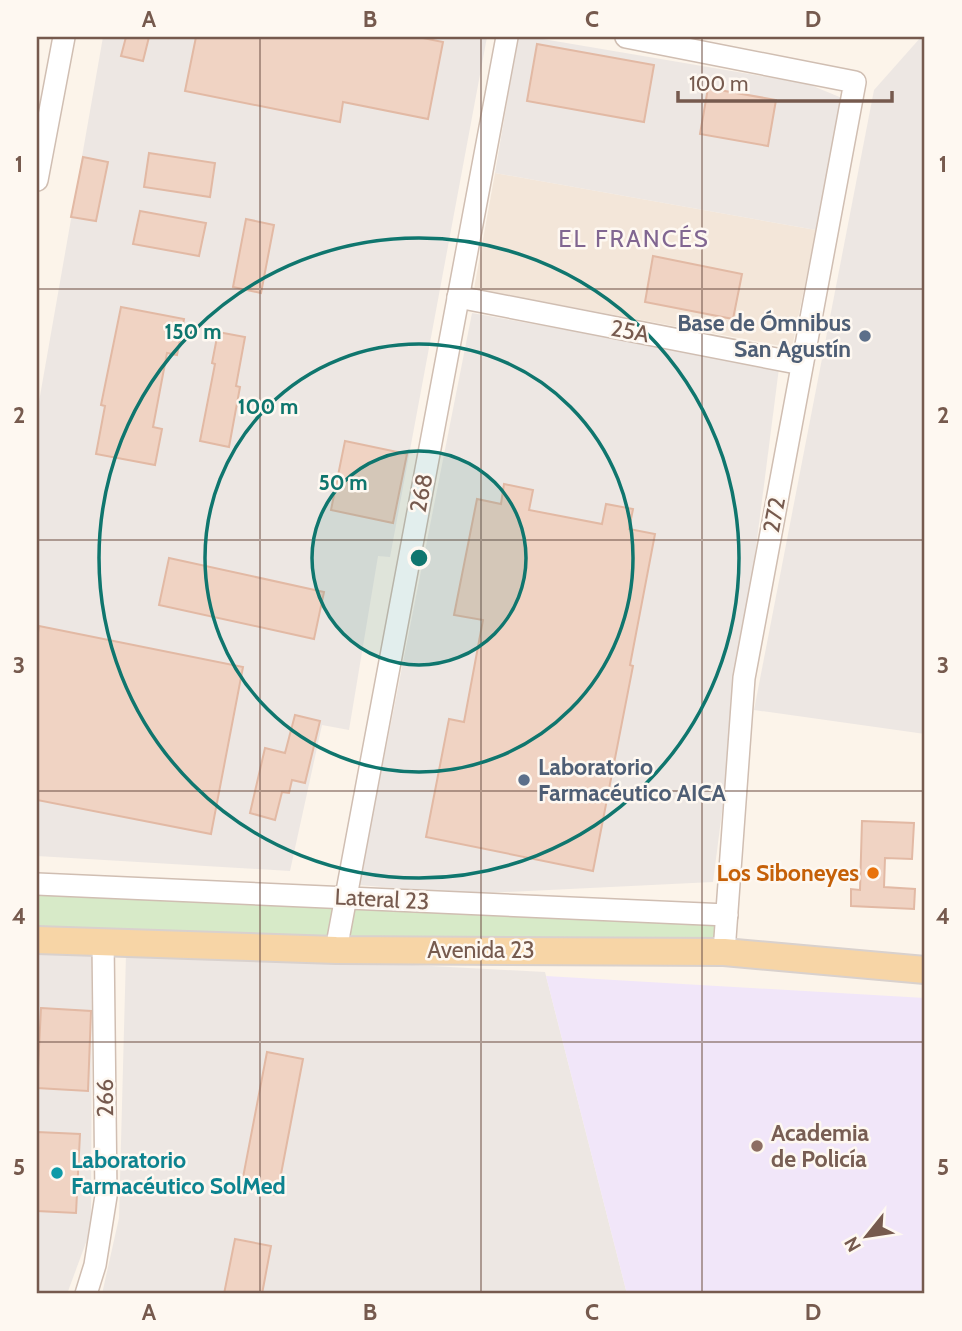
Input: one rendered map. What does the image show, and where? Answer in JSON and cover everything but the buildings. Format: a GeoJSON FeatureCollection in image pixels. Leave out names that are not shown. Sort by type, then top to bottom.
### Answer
{"type":"FeatureCollection","features":[{"type":"Feature","properties":{"kind":"main road","name":"Avenida 23"},"geometry":{"type":"LineString","coordinates":[[37,940],[336,950],[724,952],[925,970]]}},
{"type":"Feature","properties":{"kind":"street"},"geometry":{"type":"LineString","coordinates":[[37,180],[64,37]]}},
{"type":"Feature","properties":{"kind":"street","name":"268"},"geometry":{"type":"LineString","coordinates":[[336,950],[507,37]]}},
{"type":"Feature","properties":{"kind":"street","name":"272"},"geometry":{"type":"LineString","coordinates":[[626,37],[855,82],[744,678],[724,952]]}},
{"type":"Feature","properties":{"kind":"street","name":"25A"},"geometry":{"type":"LineString","coordinates":[[458,297],[802,364]]}},
{"type":"Feature","properties":{"kind":"street","name":"Lateral 23"},"geometry":{"type":"LineString","coordinates":[[37,884],[726,915]]}},
{"type":"Feature","properties":{"kind":"street","name":"266"},"geometry":{"type":"LineString","coordinates":[[86,1294],[100,1243],[106,1196],[103,941]]}},
{"type":"Feature","properties":{"kind":"shaded area"},"geometry":{"type":"Polygon","coordinates":[[[103,37],[487,37],[390,557],[378,556],[349,730],[322,725],[290,871],[37,856],[37,413],[103,37]]]}},
{"type":"Feature","properties":{"kind":"shaded area"},"geometry":{"type":"Polygon","coordinates":[[[518,37],[808,84],[842,98],[816,230],[495,173],[518,37]]]}},
{"type":"Feature","properties":{"kind":"shaded area"},"geometry":{"type":"Polygon","coordinates":[[[921,37],[925,37],[925,734],[754,710],[874,90],[921,37]]]}},
{"type":"Feature","properties":{"kind":"shaded area"},"geometry":{"type":"Polygon","coordinates":[[[495,173],[816,230],[792,348],[474,289],[495,173]]]}},
{"type":"Feature","properties":{"kind":"shaded area"},"geometry":{"type":"Polygon","coordinates":[[[472,313],[779,368],[713,882],[465,894],[359,885],[472,313]]]}},
{"type":"Feature","properties":{"kind":"shaded area"},"geometry":{"type":"Polygon","coordinates":[[[133,950],[545,972],[627,1294],[102,1294],[119,1218],[126,954],[133,950]]]}},
{"type":"Feature","properties":{"kind":"shaded area"},"geometry":{"type":"Polygon","coordinates":[[[37,953],[92,955],[91,1229],[67,1294],[37,1294],[37,953]]]}},
{"type":"Feature","properties":{"kind":"shaded area","name":"Academia de Policía"},"geometry":{"type":"Polygon","coordinates":[[[546,976],[925,998],[925,1294],[627,1294],[546,976]]]}},
{"type":"Feature","properties":{"kind":"green space"},"geometry":{"type":"Polygon","coordinates":[[[37,886],[723,904],[724,952],[37,936],[37,886]]]}},
{"type":"Feature","properties":{"kind":"place","name":"Base de Ómnibus San Agustín"},"geometry":{"type":"Point","coordinates":[865,336]}},
{"type":"Feature","properties":{"kind":"place","name":"Laboratorio Farmacéutico AICA"},"geometry":{"type":"Point","coordinates":[524,780]}},
{"type":"Feature","properties":{"kind":"place","name":"Los Siboneyes"},"geometry":{"type":"Point","coordinates":[873,873]}},
{"type":"Feature","properties":{"kind":"place","name":"Academia de Policía"},"geometry":{"type":"Point","coordinates":[757,1146]}},
{"type":"Feature","properties":{"kind":"place","name":"Laboratorio Farmacéutico SolMed"},"geometry":{"type":"Point","coordinates":[57,1173]}},
{"type":"Feature","properties":{"kind":"district","name":"EL FRANCÉS"},"geometry":{"type":"Point","coordinates":[634,238]}}]}
